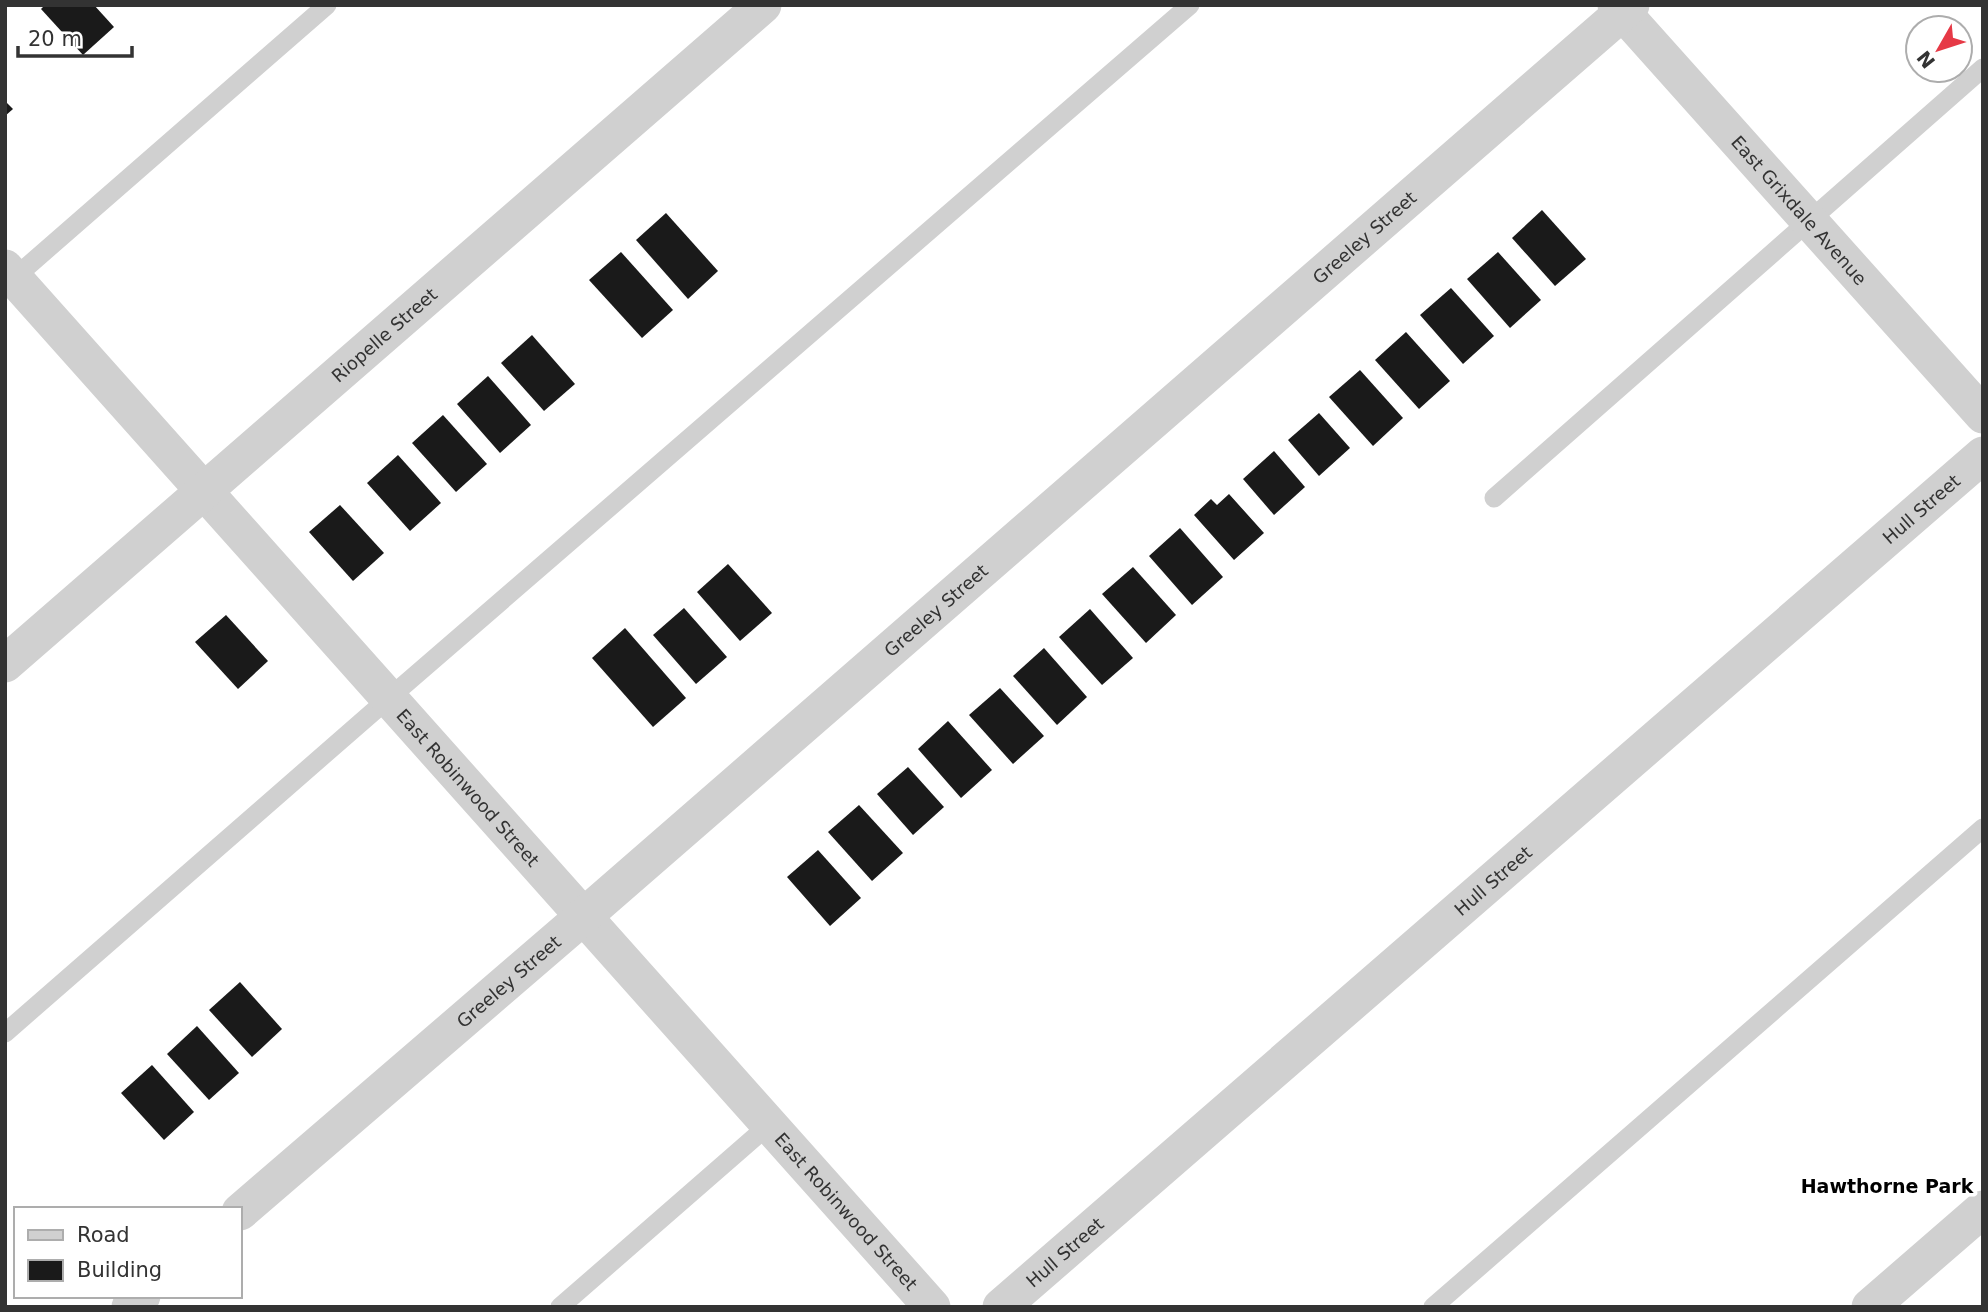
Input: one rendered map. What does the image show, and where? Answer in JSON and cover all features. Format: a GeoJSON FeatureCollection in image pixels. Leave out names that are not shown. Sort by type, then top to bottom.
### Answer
{"type":"FeatureCollection","features":[{"type":"Feature","properties":{"kind":"street","name":"Riopelle Street"},"geometry":{"type":"LineString","coordinates":[[5,664],[763,5]]}},
{"type":"Feature","properties":{"kind":"street","name":"East Grixdale Avenue"},"geometry":{"type":"LineString","coordinates":[[1623,8],[1983,415]]}},
{"type":"Feature","properties":{"kind":"street","name":"Greeley Street"},"geometry":{"type":"LineString","coordinates":[[242,1210],[584,916],[1623,8]]}},
{"type":"Feature","properties":{"kind":"street","name":"East Robinwood Street"},"geometry":{"type":"LineString","coordinates":[[9,273],[932,1307]]}},
{"type":"Feature","properties":{"kind":"street","name":"Hull Street"},"geometry":{"type":"LineString","coordinates":[[1001,1307],[1983,455]]}},
{"type":"Feature","properties":{"kind":"street"},"geometry":{"type":"LineString","coordinates":[[1870,1307],[1983,1209]]}},
{"type":"Feature","properties":{"kind":"lane"},"geometry":{"type":"LineString","coordinates":[[9,273],[327,5]]}},
{"type":"Feature","properties":{"kind":"lane"},"geometry":{"type":"LineString","coordinates":[[5,1033],[1190,5]]}},
{"type":"Feature","properties":{"kind":"lane"},"geometry":{"type":"LineString","coordinates":[[1494,498],[1983,68]]}},
{"type":"Feature","properties":{"kind":"lane"},"geometry":{"type":"LineString","coordinates":[[1433,1307],[1983,828]]}},
{"type":"Feature","properties":{"kind":"lane"},"geometry":{"type":"LineString","coordinates":[[560,1307],[769,1124]]}},
{"type":"Feature","properties":{"kind":"building"},"geometry":{"type":"Polygon","coordinates":[[[45,5],[94,5],[114,27],[83,55],[41,9],[45,5]]]}},
{"type":"Feature","properties":{"kind":"building"},"geometry":{"type":"Polygon","coordinates":[[[5,101],[13,109],[5,116],[5,101]]]}},
{"type":"Feature","properties":{"kind":"building"},"geometry":{"type":"Polygon","coordinates":[[[1542,210],[1586,259],[1555,286],[1512,238],[1542,210]]]}},
{"type":"Feature","properties":{"kind":"building"},"geometry":{"type":"Polygon","coordinates":[[[666,213],[718,271],[688,299],[636,240],[666,213]]]}},
{"type":"Feature","properties":{"kind":"building"},"geometry":{"type":"Polygon","coordinates":[[[621,252],[673,310],[642,338],[589,280],[621,252]]]}},
{"type":"Feature","properties":{"kind":"building"},"geometry":{"type":"Polygon","coordinates":[[[1498,252],[1541,300],[1510,328],[1467,279],[1498,252]]]}},
{"type":"Feature","properties":{"kind":"building"},"geometry":{"type":"Polygon","coordinates":[[[1451,288],[1494,336],[1463,364],[1420,315],[1451,288]]]}},
{"type":"Feature","properties":{"kind":"building"},"geometry":{"type":"Polygon","coordinates":[[[1406,332],[1450,381],[1419,409],[1375,360],[1406,332]]]}},
{"type":"Feature","properties":{"kind":"building"},"geometry":{"type":"Polygon","coordinates":[[[532,335],[575,384],[544,411],[501,363],[532,335]]]}},
{"type":"Feature","properties":{"kind":"building"},"geometry":{"type":"Polygon","coordinates":[[[1360,370],[1403,418],[1373,446],[1329,397],[1360,370]]]}},
{"type":"Feature","properties":{"kind":"building"},"geometry":{"type":"Polygon","coordinates":[[[488,376],[531,425],[500,453],[457,404],[488,376]]]}},
{"type":"Feature","properties":{"kind":"building"},"geometry":{"type":"Polygon","coordinates":[[[1319,413],[1350,448],[1319,476],[1288,440],[1319,413]]]}},
{"type":"Feature","properties":{"kind":"building"},"geometry":{"type":"Polygon","coordinates":[[[443,415],[487,464],[456,492],[412,443],[443,415]]]}},
{"type":"Feature","properties":{"kind":"building"},"geometry":{"type":"Polygon","coordinates":[[[1274,451],[1305,487],[1274,515],[1243,479],[1274,451]]]}},
{"type":"Feature","properties":{"kind":"building"},"geometry":{"type":"Polygon","coordinates":[[[398,455],[441,503],[410,531],[367,483],[398,455]]]}},
{"type":"Feature","properties":{"kind":"building"},"geometry":{"type":"Polygon","coordinates":[[[1229,494],[1264,533],[1234,560],[1194,515],[1211,499],[1217,505],[1229,494]]]}},
{"type":"Feature","properties":{"kind":"building"},"geometry":{"type":"Polygon","coordinates":[[[340,505],[384,553],[353,581],[309,532],[340,505]]]}},
{"type":"Feature","properties":{"kind":"building"},"geometry":{"type":"Polygon","coordinates":[[[1180,528],[1223,577],[1192,605],[1149,556],[1180,528]]]}},
{"type":"Feature","properties":{"kind":"building"},"geometry":{"type":"Polygon","coordinates":[[[728,564],[772,613],[740,641],[697,592],[728,564]]]}},
{"type":"Feature","properties":{"kind":"building"},"geometry":{"type":"Polygon","coordinates":[[[1133,567],[1176,615],[1146,643],[1102,594],[1133,567]]]}},
{"type":"Feature","properties":{"kind":"building"},"geometry":{"type":"Polygon","coordinates":[[[684,608],[727,657],[696,684],[653,635],[684,608]]]}},
{"type":"Feature","properties":{"kind":"building"},"geometry":{"type":"Polygon","coordinates":[[[1090,609],[1133,658],[1102,685],[1059,637],[1090,609]]]}},
{"type":"Feature","properties":{"kind":"building"},"geometry":{"type":"Polygon","coordinates":[[[226,615],[268,661],[238,689],[195,642],[226,615]]]}},
{"type":"Feature","properties":{"kind":"building"},"geometry":{"type":"Polygon","coordinates":[[[625,628],[686,698],[653,727],[592,658],[625,628]]]}},
{"type":"Feature","properties":{"kind":"building"},"geometry":{"type":"Polygon","coordinates":[[[1044,648],[1087,697],[1057,725],[1013,676],[1044,648]]]}},
{"type":"Feature","properties":{"kind":"building"},"geometry":{"type":"Polygon","coordinates":[[[1000,688],[1044,736],[1013,764],[969,715],[1000,688]]]}},
{"type":"Feature","properties":{"kind":"building"},"geometry":{"type":"Polygon","coordinates":[[[948,721],[992,770],[961,798],[918,749],[948,721]]]}},
{"type":"Feature","properties":{"kind":"building"},"geometry":{"type":"Polygon","coordinates":[[[908,767],[944,807],[913,835],[877,794],[908,767]]]}},
{"type":"Feature","properties":{"kind":"building"},"geometry":{"type":"Polygon","coordinates":[[[859,805],[903,853],[872,881],[828,832],[859,805]]]}},
{"type":"Feature","properties":{"kind":"building"},"geometry":{"type":"Polygon","coordinates":[[[818,850],[861,898],[830,926],[787,877],[818,850]]]}},
{"type":"Feature","properties":{"kind":"building"},"geometry":{"type":"Polygon","coordinates":[[[240,982],[282,1029],[252,1057],[209,1010],[240,982]]]}},
{"type":"Feature","properties":{"kind":"building"},"geometry":{"type":"Polygon","coordinates":[[[197,1026],[239,1073],[209,1100],[167,1054],[197,1026]]]}},
{"type":"Feature","properties":{"kind":"building"},"geometry":{"type":"Polygon","coordinates":[[[152,1065],[194,1112],[164,1140],[121,1093],[152,1065]]]}},
{"type":"Feature","properties":{"kind":"district","name":"Hawthorne Park"},"geometry":{"type":"Point","coordinates":[1887,1186]}}]}
